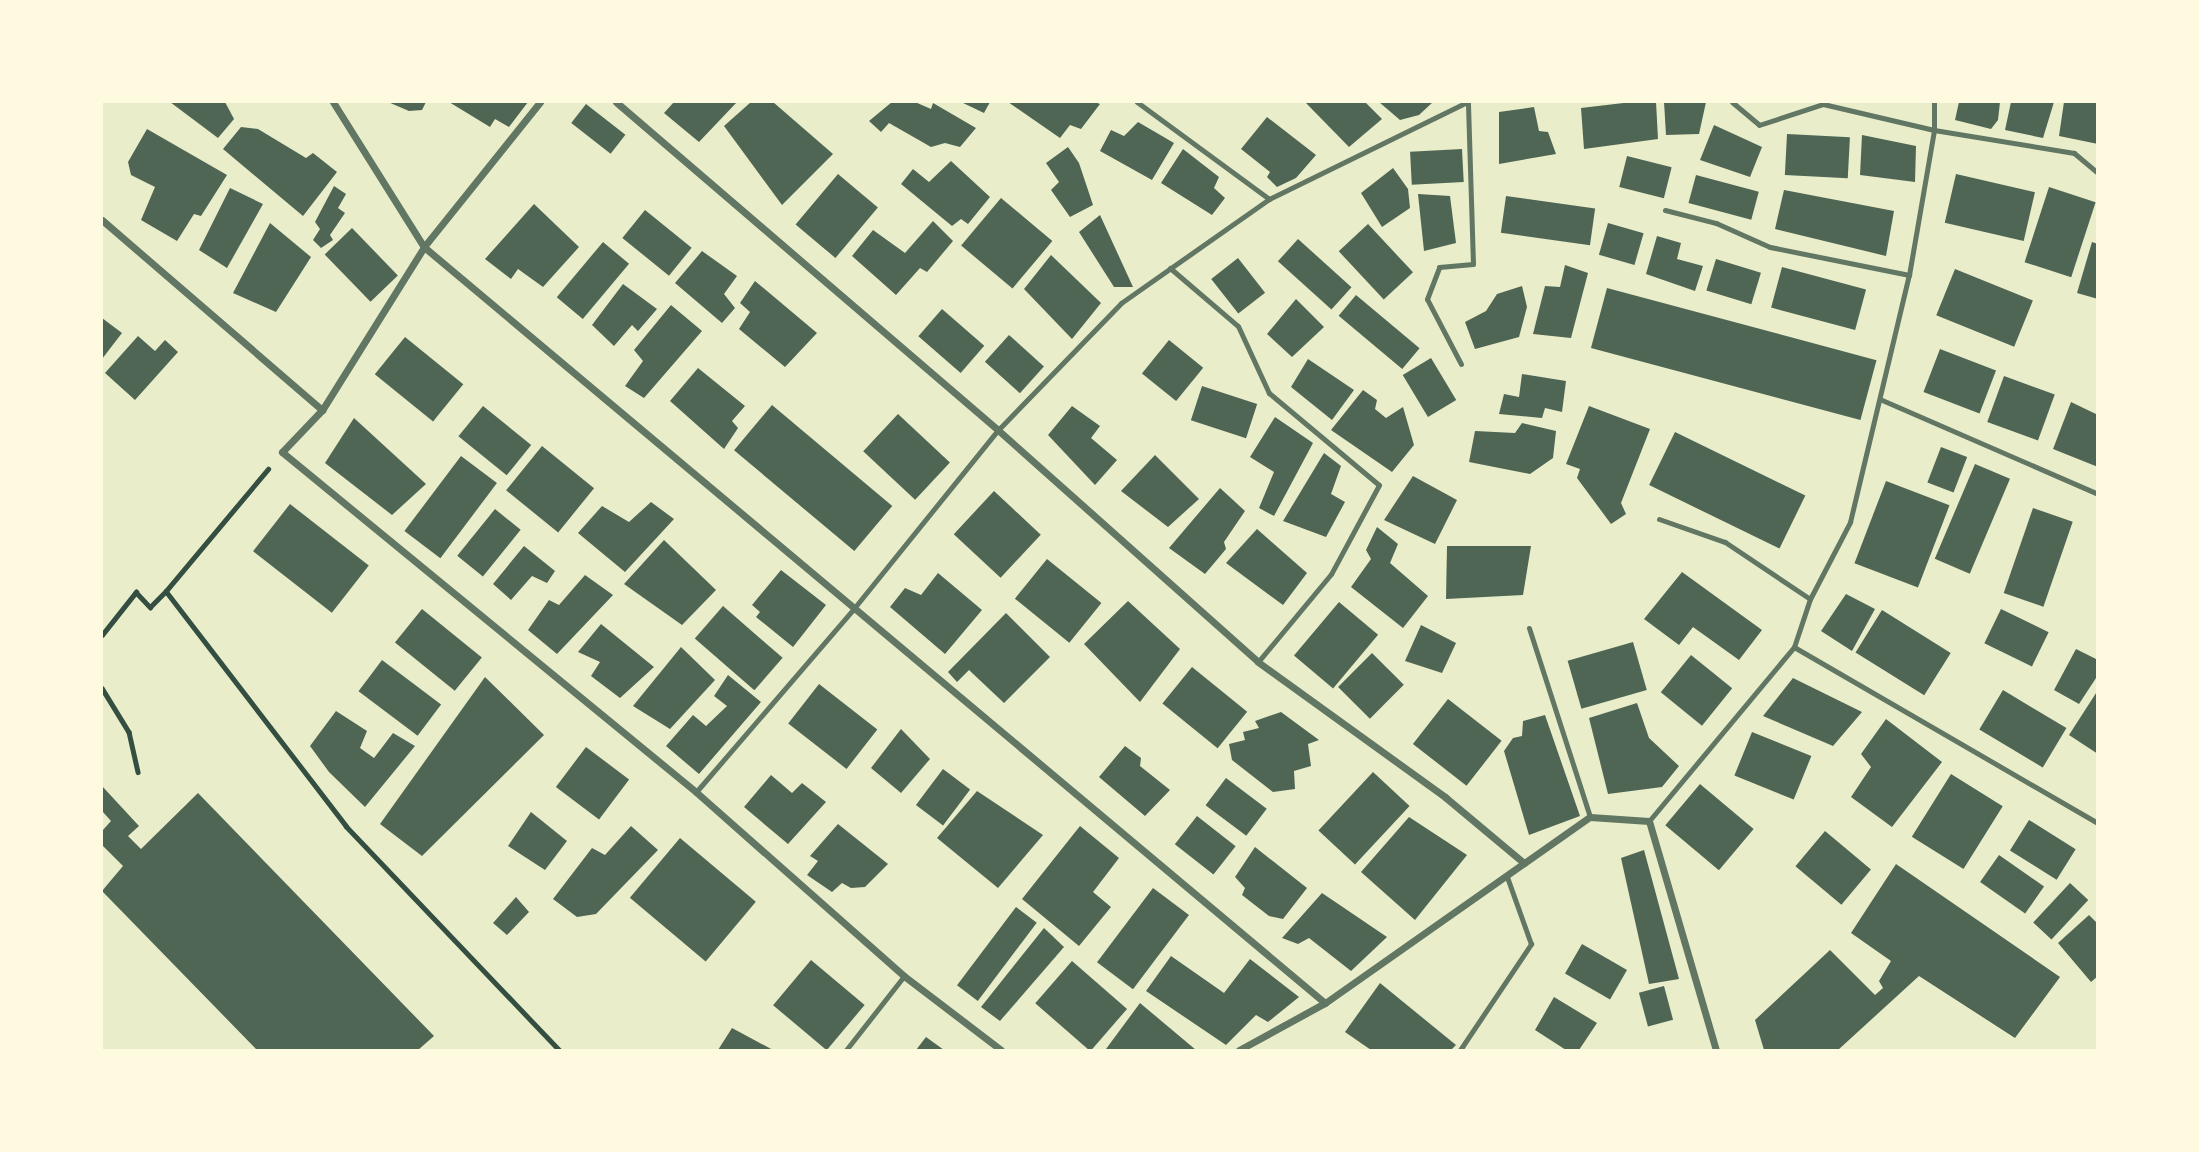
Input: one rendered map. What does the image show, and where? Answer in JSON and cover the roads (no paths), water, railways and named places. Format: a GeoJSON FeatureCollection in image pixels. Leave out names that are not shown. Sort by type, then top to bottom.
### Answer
{"type":"FeatureCollection","features":[{"type":"Feature","properties":{"kind":"street"},"geometry":{"type":"LineString","coordinates":[[333,102],[424,247],[1325,1003]]}},
{"type":"Feature","properties":{"kind":"street"},"geometry":{"type":"LineString","coordinates":[[540,102],[424,247],[321,410],[282,452],[696,792],[904,976],[1001,1051]]}},
{"type":"Feature","properties":{"kind":"street"},"geometry":{"type":"LineString","coordinates":[[616,102],[998,430],[1258,663],[1445,797],[1524,863]]}},
{"type":"Feature","properties":{"kind":"street"},"geometry":{"type":"LineString","coordinates":[[102,220],[321,410]]}},
{"type":"Feature","properties":{"kind":"street"},"geometry":{"type":"LineString","coordinates":[[1239,1051],[1325,1003],[1590,817],[1649,821],[1716,1051]]}},
{"type":"Feature","properties":{"kind":"lane"},"geometry":{"type":"LineString","coordinates":[[1137,102],[1269,199]]}},
{"type":"Feature","properties":{"kind":"lane"},"geometry":{"type":"LineString","coordinates":[[696,792],[855,607],[998,430],[1121,303],[1269,199],[1467,102],[1473,264],[1439,267],[1427,299],[1461,365]]}},
{"type":"Feature","properties":{"kind":"lane"},"geometry":{"type":"LineString","coordinates":[[1732,102],[1759,125],[1823,104],[1934,130],[2074,153],[2098,173]]}},
{"type":"Feature","properties":{"kind":"lane"},"geometry":{"type":"LineString","coordinates":[[1649,821],[1794,647],[1810,599],[1850,522],[1882,400],[1909,275],[1934,130],[1934,102]]}},
{"type":"Feature","properties":{"kind":"lane"},"geometry":{"type":"LineString","coordinates":[[1665,211],[1716,223],[1770,247],[1909,275]]}},
{"type":"Feature","properties":{"kind":"lane"},"geometry":{"type":"LineString","coordinates":[[1170,268],[1238,326],[1269,393],[1379,485],[1331,574],[1258,663]]}},
{"type":"Feature","properties":{"kind":"lane"},"geometry":{"type":"LineString","coordinates":[[1882,400],[2098,494]]}},
{"type":"Feature","properties":{"kind":"lane"},"geometry":{"type":"LineString","coordinates":[[1659,519],[1725,542],[1810,599]]}},
{"type":"Feature","properties":{"kind":"lane"},"geometry":{"type":"LineString","coordinates":[[1529,628],[1590,817]]}},
{"type":"Feature","properties":{"kind":"lane"},"geometry":{"type":"LineString","coordinates":[[1794,647],[2098,823]]}},
{"type":"Feature","properties":{"kind":"lane"},"geometry":{"type":"LineString","coordinates":[[1460,1051],[1531,944],[1507,877]]}},
{"type":"Feature","properties":{"kind":"lane"},"geometry":{"type":"LineString","coordinates":[[846,1051],[904,976]]}}]}
